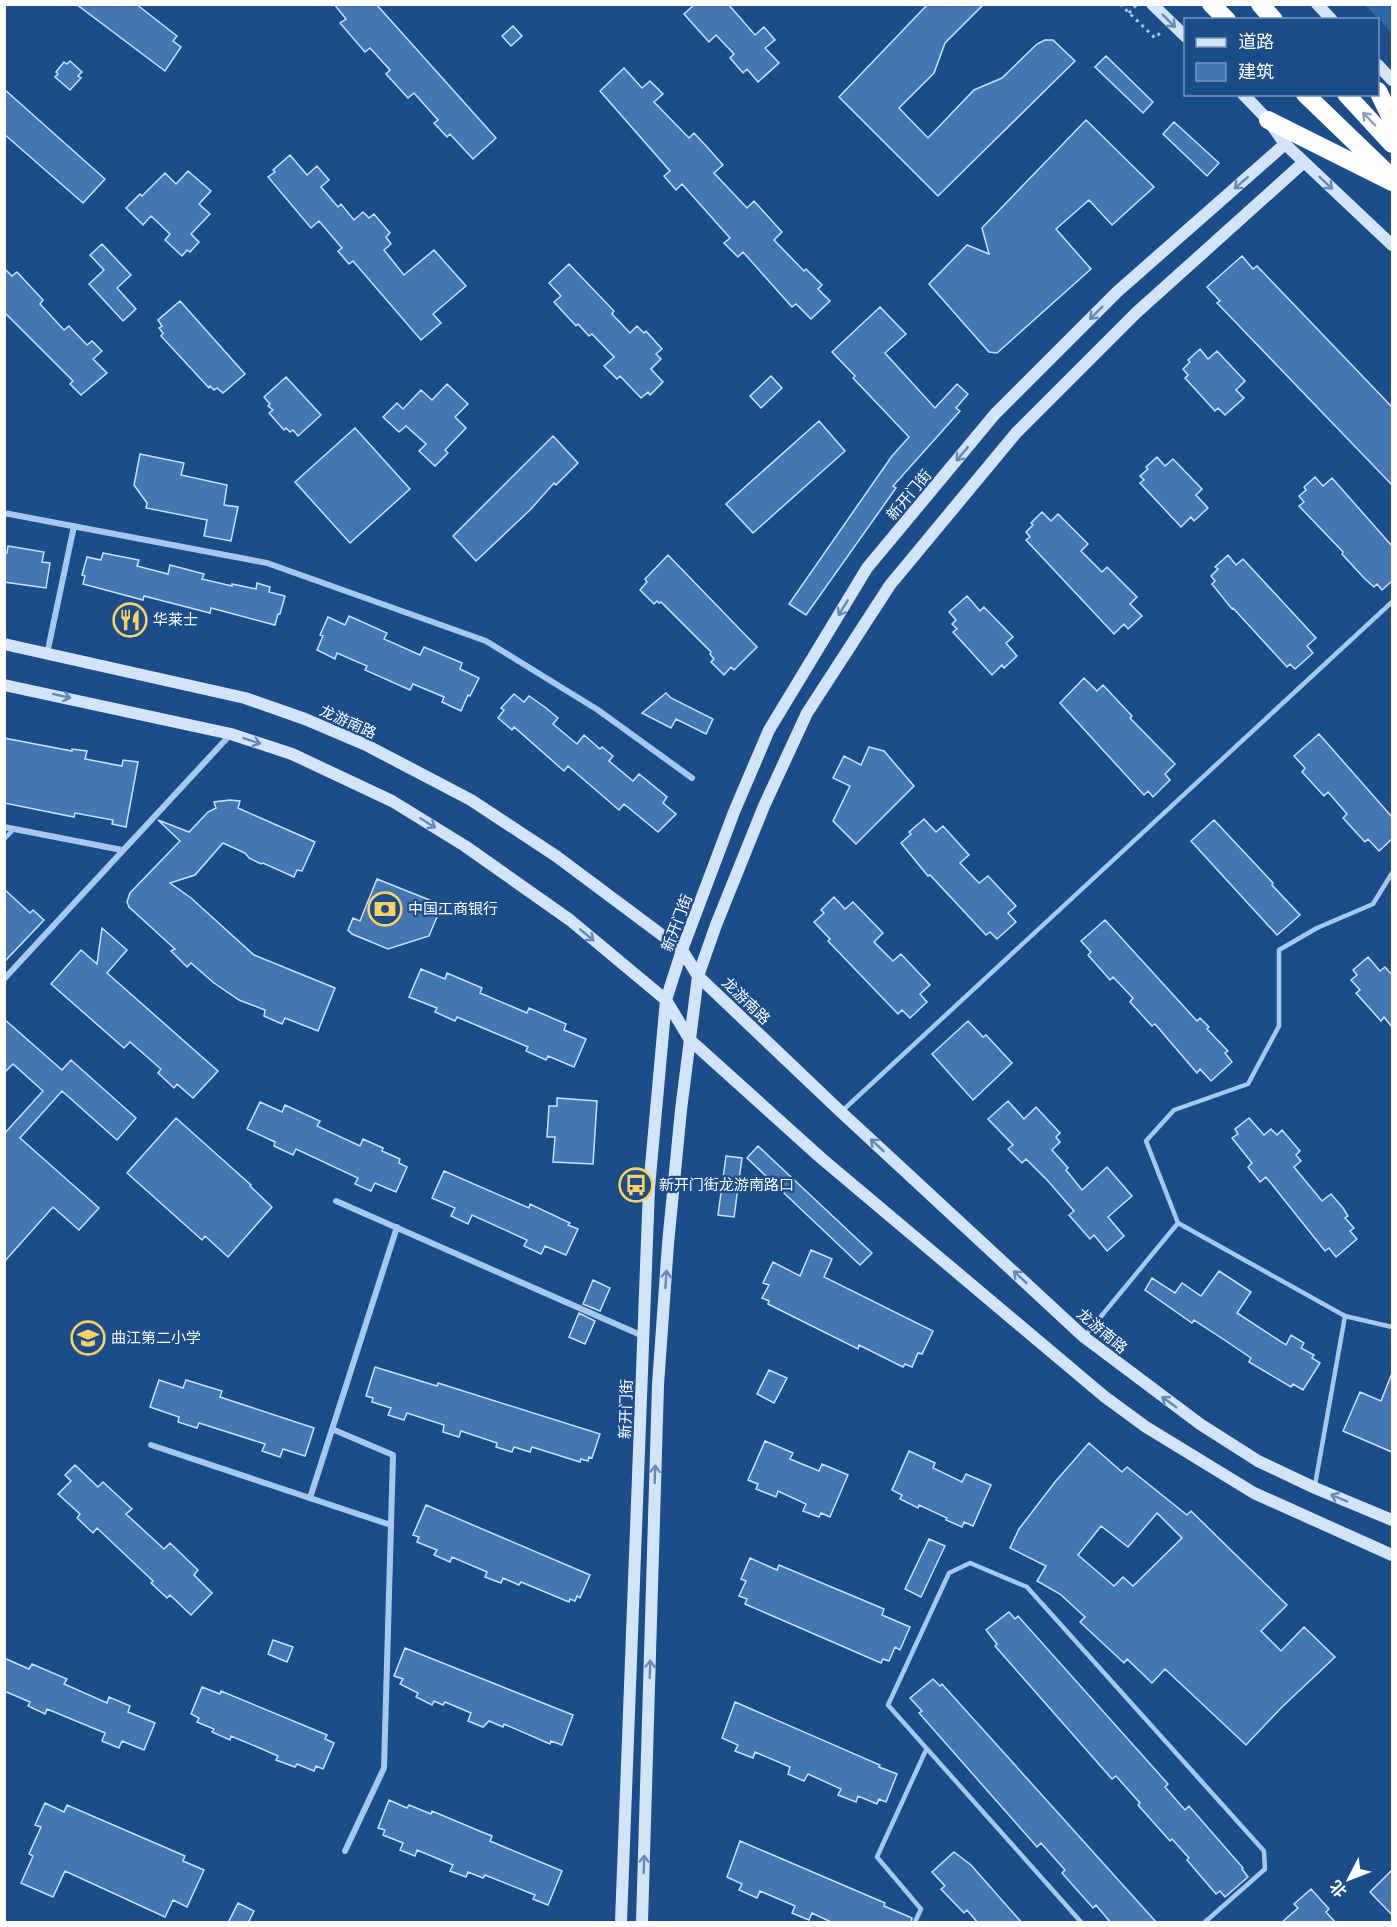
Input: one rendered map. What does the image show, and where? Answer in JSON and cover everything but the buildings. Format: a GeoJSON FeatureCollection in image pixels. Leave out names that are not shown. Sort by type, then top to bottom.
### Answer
{"type":"FeatureCollection","features":[{"type":"Feature","properties":{"kind":"highway"},"geometry":{"type":"LineString","coordinates":[[1211,4],[1225,18]]}},
{"type":"Feature","properties":{"kind":"highway"},"geometry":{"type":"LineString","coordinates":[[1260,4],[1272,18]]}},
{"type":"Feature","properties":{"kind":"highway"},"geometry":{"type":"LineString","coordinates":[[1379,95],[1392,120]]}},
{"type":"Feature","properties":{"kind":"highway"},"geometry":{"type":"LineString","coordinates":[[1307,96],[1392,180]]}},
{"type":"Feature","properties":{"kind":"highway"},"geometry":{"type":"LineString","coordinates":[[1348,96],[1392,144]]}},
{"type":"Feature","properties":{"kind":"highway"},"geometry":{"type":"LineString","coordinates":[[1268,120],[1392,180]]}},
{"type":"Feature","properties":{"kind":"street"},"geometry":{"type":"LineString","coordinates":[[1152,4],[1184,36]]}},
{"type":"Feature","properties":{"kind":"street"},"geometry":{"type":"LineString","coordinates":[[1317,4],[1330,18]]}},
{"type":"Feature","properties":{"kind":"street"},"geometry":{"type":"LineString","coordinates":[[1379,67],[1392,80]]}},
{"type":"Feature","properties":{"kind":"street"},"geometry":{"type":"LineString","coordinates":[[1245,96],[1268,120],[1285,144],[1392,245]]}},
{"type":"Feature","properties":{"kind":"street","name":"新开门街"},"geometry":{"type":"LineString","coordinates":[[621,1923],[648,1199],[666,1000],[682,950],[734,812],[769,730],[867,568],[995,414],[1117,292],[1285,144]]}},
{"type":"Feature","properties":{"kind":"street","name":"新开门街"},"geometry":{"type":"LineString","coordinates":[[642,1923],[658,1385],[668,1244],[681,1110],[699,976],[716,925],[764,806],[807,713],[890,585],[1016,433],[1136,313],[1304,162]]}},
{"type":"Feature","properties":{"kind":"street"},"geometry":{"type":"LineString","coordinates":[[4,513],[267,563],[486,641],[598,710],[692,778]]}},
{"type":"Feature","properties":{"kind":"street"},"geometry":{"type":"LineString","coordinates":[[47,654],[74,526]]}},
{"type":"Feature","properties":{"kind":"street","name":"龙游南路"},"geometry":{"type":"LineString","coordinates":[[4,644],[245,698],[305,719],[430,778],[499,818],[591,881],[682,950],[699,976],[841,1112],[1084,1337],[1200,1424],[1258,1461],[1392,1520]]}},
{"type":"Feature","properties":{"kind":"street"},"geometry":{"type":"LineString","coordinates":[[4,685],[231,734],[292,754],[392,801],[465,846],[570,920],[666,1000],[690,1040],[821,1158],[1105,1397],[1146,1427],[1254,1493],[1392,1555]]}},
{"type":"Feature","properties":{"kind":"street"},"geometry":{"type":"LineString","coordinates":[[4,979],[231,734]]}},
{"type":"Feature","properties":{"kind":"street"},"geometry":{"type":"LineString","coordinates":[[4,827],[122,850]]}},
{"type":"Feature","properties":{"kind":"street"},"geometry":{"type":"LineString","coordinates":[[336,1201],[644,1336]]}},
{"type":"Feature","properties":{"kind":"street"},"geometry":{"type":"LineString","coordinates":[[310,1498],[397,1227]]}},
{"type":"Feature","properties":{"kind":"street"},"geometry":{"type":"LineString","coordinates":[[332,1429],[393,1455],[384,1768],[345,1851]]}},
{"type":"Feature","properties":{"kind":"street"},"geometry":{"type":"LineString","coordinates":[[151,1445],[391,1525]]}},
{"type":"Feature","properties":{"kind":"lane"},"geometry":{"type":"LineString","coordinates":[[841,1112],[1392,602]]}},
{"type":"Feature","properties":{"kind":"lane"},"geometry":{"type":"LineString","coordinates":[[4,839],[14,829]]}},
{"type":"Feature","properties":{"kind":"lane"},"geometry":{"type":"LineString","coordinates":[[1392,873],[1373,904],[1317,928],[1279,950],[1279,1026],[1248,1084],[1174,1110],[1146,1141],[1178,1223],[1345,1317],[1392,1327]]}},
{"type":"Feature","properties":{"kind":"lane"},"geometry":{"type":"LineString","coordinates":[[1084,1337],[1178,1223]]}},
{"type":"Feature","properties":{"kind":"lane"},"geometry":{"type":"LineString","coordinates":[[1315,1488],[1345,1317]]}},
{"type":"Feature","properties":{"kind":"lane"},"geometry":{"type":"LineString","coordinates":[[1081,1923],[888,1705],[949,1573],[970,1563],[1027,1587],[1264,1851],[1265,1869],[1205,1923]]}},
{"type":"Feature","properties":{"kind":"lane"},"geometry":{"type":"LineString","coordinates":[[915,1923],[921,1909],[877,1857],[926,1750]]}},
{"type":"Feature","properties":{"kind":"path"},"geometry":{"type":"LineString","coordinates":[[1120,4],[1155,38]]}},
{"type":"Feature","properties":{"kind":"path"},"geometry":{"type":"LineString","coordinates":[[1129,13],[1137,4]]}},
{"type":"Feature","properties":{"kind":"shaded area"},"geometry":{"type":"Polygon","coordinates":[[[1365,5],[1392,5],[1392,33],[1379,18],[1365,5]]]}},
{"type":"Feature","properties":{"kind":"place","name":"华莱士"},"geometry":{"type":"Point","coordinates":[130,620]}},
{"type":"Feature","properties":{"kind":"place","name":"中国工商银行"},"geometry":{"type":"Point","coordinates":[385,909]}},
{"type":"Feature","properties":{"kind":"place","name":"新开门街龙游南路口"},"geometry":{"type":"Point","coordinates":[636,1185]}},
{"type":"Feature","properties":{"kind":"place","name":"曲江第二小学"},"geometry":{"type":"Point","coordinates":[88,1338]}}]}
